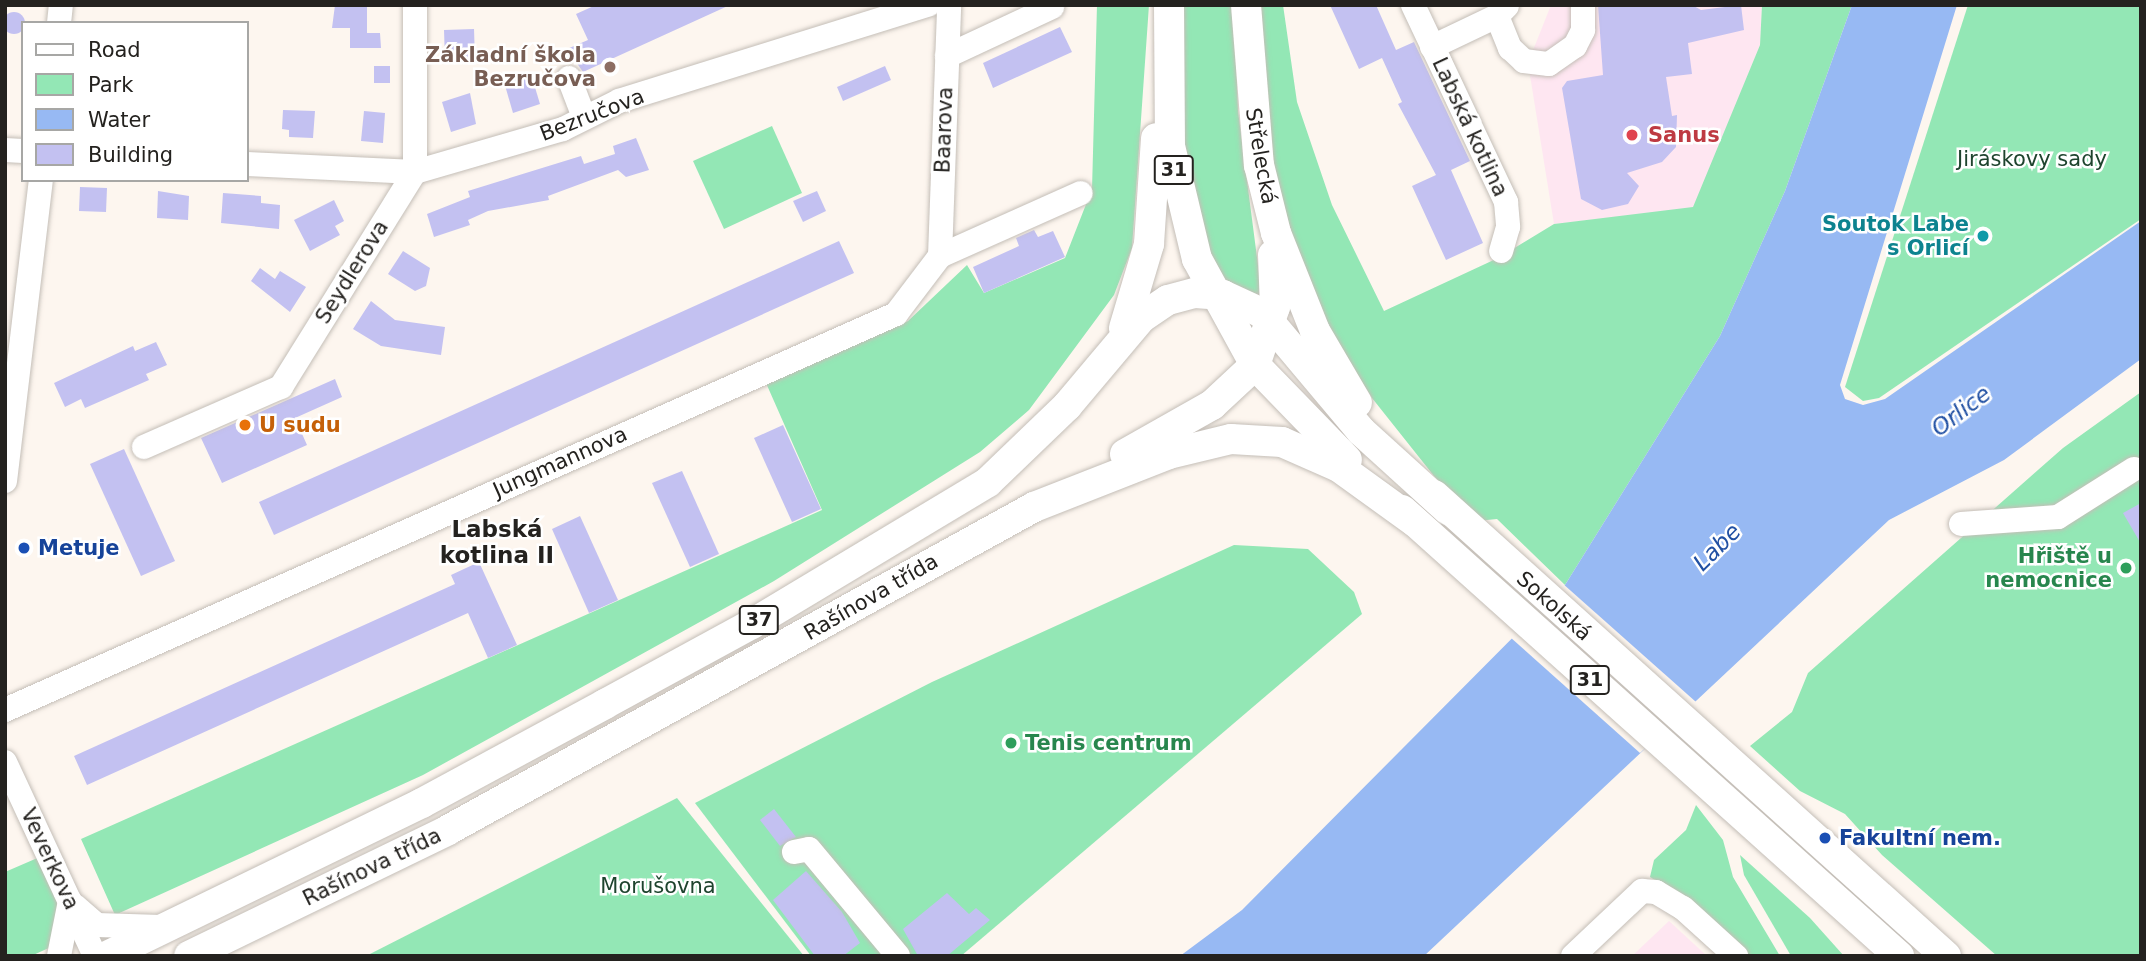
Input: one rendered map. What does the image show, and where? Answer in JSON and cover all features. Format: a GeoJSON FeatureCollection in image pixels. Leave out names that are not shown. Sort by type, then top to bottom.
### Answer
{"type":"FeatureCollection","features":[{"type":"Feature","properties":{"kind":"main road","name":"31"},"geometry":{"type":"LineString","coordinates":[[1168,5],[1167,41],[1175,179],[1189,236],[1211,293],[1255,365]]}},
{"type":"Feature","properties":{"kind":"main road","name":"Střelecká"},"geometry":{"type":"LineString","coordinates":[[1246,5],[1259,165],[1301,302]]}},
{"type":"Feature","properties":{"kind":"main road"},"geometry":{"type":"LineString","coordinates":[[1101,364],[1129,318],[1142,282],[1167,41]]}},
{"type":"Feature","properties":{"kind":"main road"},"geometry":{"type":"LineString","coordinates":[[1034,507],[1212,405],[1255,365],[1273,322],[1276,277],[1259,165]]}},
{"type":"Feature","properties":{"kind":"main road"},"geometry":{"type":"LineString","coordinates":[[1101,364],[1152,308],[1182,295],[1211,293],[1251,305],[1273,322],[1360,430],[1448,510]]}},
{"type":"Feature","properties":{"kind":"main road","name":"Sokolská"},"geometry":{"type":"LineString","coordinates":[[1301,302],[1360,406],[1448,510],[1946,956]]}},
{"type":"Feature","properties":{"kind":"main road","name":"Rašínova třída"},"geometry":{"type":"LineString","coordinates":[[107,956],[422,803],[764,617],[988,482],[1030,446],[1101,364]]}},
{"type":"Feature","properties":{"kind":"main road","name":"Sokolská"},"geometry":{"type":"LineString","coordinates":[[1255,365],[1415,522],[1687,766],[1876,944],[1899,956]]}},
{"type":"Feature","properties":{"kind":"main road","name":"Rašínova třída"},"geometry":{"type":"LineString","coordinates":[[189,956],[448,830],[1034,507],[1169,454],[1249,438],[1282,442],[1319,456],[1415,522]]}},
{"type":"Feature","properties":{"kind":"street"},"geometry":{"type":"LineString","coordinates":[[415,5],[415,172]]}},
{"type":"Feature","properties":{"kind":"street","name":"Bezručova"},"geometry":{"type":"LineString","coordinates":[[248,164],[415,172],[564,129],[619,101],[929,5]]}},
{"type":"Feature","properties":{"kind":"street","name":"Baarova"},"geometry":{"type":"LineString","coordinates":[[940,256],[949,5]]}},
{"type":"Feature","properties":{"kind":"street"},"geometry":{"type":"LineString","coordinates":[[1413,5],[1432,47]]}},
{"type":"Feature","properties":{"kind":"street"},"geometry":{"type":"LineString","coordinates":[[1502,11],[1510,48],[1524,61],[1549,64],[1575,46],[1583,30],[1583,5]]}},
{"type":"Feature","properties":{"kind":"street"},"geometry":{"type":"LineString","coordinates":[[947,56],[1052,7]]}},
{"type":"Feature","properties":{"kind":"street","name":"Labská kotlina"},"geometry":{"type":"LineString","coordinates":[[1501,251],[1508,227],[1506,202],[1432,47],[1502,11]]}},
{"type":"Feature","properties":{"kind":"street"},"geometry":{"type":"LineString","coordinates":[[569,78],[584,117]]}},
{"type":"Feature","properties":{"kind":"street","name":"Seydlerova"},"geometry":{"type":"LineString","coordinates":[[144,447],[281,387],[415,172]]}},
{"type":"Feature","properties":{"kind":"street"},"geometry":{"type":"LineString","coordinates":[[5,481],[41,182]]}},
{"type":"Feature","properties":{"kind":"street"},"geometry":{"type":"LineString","coordinates":[[940,256],[1081,193]]}},
{"type":"Feature","properties":{"kind":"street","name":"Jungmannova"},"geometry":{"type":"LineString","coordinates":[[5,710],[896,314],[940,256]]}},
{"type":"Feature","properties":{"kind":"street"},"geometry":{"type":"LineString","coordinates":[[1961,524],[2058,517],[2134,469]]}},
{"type":"Feature","properties":{"kind":"street","name":"Veverkova"},"geometry":{"type":"LineString","coordinates":[[5,762],[95,956]]}},
{"type":"Feature","properties":{"kind":"street"},"geometry":{"type":"LineString","coordinates":[[794,852],[809,849],[898,956]]}},
{"type":"Feature","properties":{"kind":"street"},"geometry":{"type":"LineString","coordinates":[[1573,956],[1642,891],[1656,892],[1683,908],[1736,956]]}},
{"type":"Feature","properties":{"kind":"street"},"geometry":{"type":"LineString","coordinates":[[59,956],[70,901]]}},
{"type":"Feature","properties":{"kind":"street","name":"Rašínova třída"},"geometry":{"type":"LineString","coordinates":[[70,901],[97,925],[168,926]]}},
{"type":"Feature","properties":{"kind":"shaded area","name":"Sanus"},"geometry":{"type":"Polygon","coordinates":[[[1551,5],[1762,5],[1760,45],[1694,208],[1554,224],[1528,63],[1551,5]]]}},
{"type":"Feature","properties":{"kind":"shaded area"},"geometry":{"type":"Polygon","coordinates":[[[1669,921],[1707,956],[1632,956],[1669,921]]]}},
{"type":"Feature","properties":{"kind":"green space"},"geometry":{"type":"Polygon","coordinates":[[[1097,5],[1149,5],[1132,248],[1114,295],[1029,410],[980,452],[774,581],[423,775],[115,915],[81,839],[822,510],[766,383],[908,321],[967,265],[984,293],[1065,258],[1092,189],[1097,5]]]}},
{"type":"Feature","properties":{"kind":"green space"},"geometry":{"type":"Polygon","coordinates":[[[1182,5],[1234,5],[1238,111],[1262,296],[1220,281],[1213,266],[1183,149],[1182,5]]]}},
{"type":"Feature","properties":{"kind":"green space"},"geometry":{"type":"Polygon","coordinates":[[[1257,5],[1283,5],[1297,102],[1332,205],[1384,311],[1498,258],[1554,224],[1693,207],[1760,45],[1762,5],[1852,5],[1785,191],[1720,336],[1565,585],[1497,519],[1477,521],[1434,476],[1372,398],[1328,327],[1297,253],[1275,173],[1257,5]]]}},
{"type":"Feature","properties":{"kind":"green space","name":"Jiráskovy sady"},"geometry":{"type":"Polygon","coordinates":[[[1968,5],[2141,5],[2141,219],[1879,398],[1863,401],[1845,387],[1968,5]]]}},
{"type":"Feature","properties":{"kind":"green space"},"geometry":{"type":"Polygon","coordinates":[[[772,126],[802,193],[724,229],[693,161],[772,126]]]}},
{"type":"Feature","properties":{"kind":"green space"},"geometry":{"type":"Polygon","coordinates":[[[2141,392],[2141,956],[1997,956],[1882,855],[1845,814],[1800,791],[1750,746],[1792,712],[1808,673],[2063,448],[2141,392]]]}},
{"type":"Feature","properties":{"kind":"green space","name":"Tenis centrum"},"geometry":{"type":"Polygon","coordinates":[[[1234,545],[1308,549],[1354,592],[1362,614],[961,956],[811,956],[695,803],[932,682],[1234,545]]]}},
{"type":"Feature","properties":{"kind":"green space","name":"Morušovna"},"geometry":{"type":"Polygon","coordinates":[[[677,798],[804,956],[366,956],[677,798]]]}},
{"type":"Feature","properties":{"kind":"green space"},"geometry":{"type":"Polygon","coordinates":[[[1696,805],[1723,840],[1733,877],[1780,956],[1749,956],[1688,900],[1650,877],[1654,860],[1686,830],[1696,805]]]}},
{"type":"Feature","properties":{"kind":"green space"},"geometry":{"type":"Polygon","coordinates":[[[1740,855],[1810,918],[1844,956],[1791,956],[1744,875],[1740,855]]]}},
{"type":"Feature","properties":{"kind":"green space"},"geometry":{"type":"Polygon","coordinates":[[[42,856],[71,938],[31,956],[5,956],[5,872],[42,856]]]}},
{"type":"Feature","properties":{"kind":"water"},"geometry":{"type":"Polygon","coordinates":[[[1852,5],[1957,5],[1840,385],[1845,399],[1863,405],[1885,399],[2141,221],[2141,359],[2004,460],[1889,520],[1424,956],[1180,956],[1242,910],[1565,585],[1720,336],[1785,191],[1852,5]]]}},
{"type":"Feature","properties":{"kind":"pier"},"geometry":{"type":"Polygon","coordinates":[[[1562,583],[1696,702],[1640,753],[1510,637],[1562,583]]]}},
{"type":"Feature","properties":{"kind":"building"},"geometry":{"type":"Polygon","coordinates":[[[335,5],[367,5],[367,33],[380,33],[381,48],[350,48],[350,28],[332,28],[335,5]]]}},
{"type":"Feature","properties":{"kind":"building"},"geometry":{"type":"Polygon","coordinates":[[[596,5],[730,5],[583,72],[567,49],[588,40],[576,14],[596,5]]]}},
{"type":"Feature","properties":{"kind":"building"},"geometry":{"type":"Polygon","coordinates":[[[1330,5],[1376,5],[1396,50],[1414,42],[1470,161],[1451,170],[1483,243],[1446,260],[1412,186],[1436,175],[1398,104],[1402,102],[1382,58],[1359,69],[1330,5]]]}},
{"type":"Feature","properties":{"kind":"building"},"geometry":{"type":"Polygon","coordinates":[[[1598,5],[1692,5],[1701,10],[1741,5],[1744,30],[1688,43],[1692,74],[1666,77],[1672,116],[1677,115],[1676,147],[1662,162],[1627,173],[1639,186],[1628,204],[1602,210],[1581,199],[1562,88],[1567,81],[1603,75],[1598,5]]]}},
{"type":"Feature","properties":{"kind":"building"},"geometry":{"type":"Polygon","coordinates":[[[10,13],[18,13],[24,19],[18,33],[10,33],[4,27],[4,19],[10,13]]]}},
{"type":"Feature","properties":{"kind":"building"},"geometry":{"type":"Polygon","coordinates":[[[1060,27],[1072,52],[993,88],[983,63],[1060,27]]]}},
{"type":"Feature","properties":{"kind":"building"},"geometry":{"type":"Polygon","coordinates":[[[474,29],[475,60],[445,60],[444,30],[474,29]]]}},
{"type":"Feature","properties":{"kind":"building"},"geometry":{"type":"Polygon","coordinates":[[[374,66],[390,66],[390,83],[374,83],[374,66]]]}},
{"type":"Feature","properties":{"kind":"building"},"geometry":{"type":"Polygon","coordinates":[[[885,66],[891,80],[843,101],[837,87],[885,66]]]}},
{"type":"Feature","properties":{"kind":"building"},"geometry":{"type":"Polygon","coordinates":[[[531,74],[540,104],[513,113],[504,82],[531,74]]]}},
{"type":"Feature","properties":{"kind":"building"},"geometry":{"type":"Polygon","coordinates":[[[470,93],[476,124],[451,132],[442,102],[470,93]]]}},
{"type":"Feature","properties":{"kind":"building"},"geometry":{"type":"Polygon","coordinates":[[[283,110],[315,111],[313,138],[289,137],[289,130],[282,129],[283,110]]]}},
{"type":"Feature","properties":{"kind":"building"},"geometry":{"type":"Polygon","coordinates":[[[364,111],[385,113],[383,143],[361,141],[364,111]]]}},
{"type":"Feature","properties":{"kind":"building"},"geometry":{"type":"Polygon","coordinates":[[[636,138],[649,170],[626,177],[618,170],[548,196],[549,200],[488,211],[468,220],[470,225],[434,237],[427,214],[470,197],[468,191],[581,156],[584,164],[615,154],[613,146],[636,138]]]}},
{"type":"Feature","properties":{"kind":"building"},"geometry":{"type":"Polygon","coordinates":[[[80,187],[107,188],[106,212],[79,211],[80,187]]]}},
{"type":"Feature","properties":{"kind":"building"},"geometry":{"type":"Polygon","coordinates":[[[158,191],[189,196],[188,220],[157,218],[158,191]]]}},
{"type":"Feature","properties":{"kind":"building"},"geometry":{"type":"Polygon","coordinates":[[[817,191],[826,211],[803,222],[793,201],[817,191]]]}},
{"type":"Feature","properties":{"kind":"building"},"geometry":{"type":"Polygon","coordinates":[[[223,193],[261,196],[261,203],[280,205],[279,229],[221,223],[223,193]]]}},
{"type":"Feature","properties":{"kind":"building"},"geometry":{"type":"Polygon","coordinates":[[[334,200],[344,221],[335,226],[340,235],[310,251],[294,220],[334,200]]]}},
{"type":"Feature","properties":{"kind":"building"},"geometry":{"type":"Polygon","coordinates":[[[1034,230],[1038,237],[1053,231],[1065,257],[984,293],[973,267],[1019,246],[1016,238],[1034,230]]]}},
{"type":"Feature","properties":{"kind":"building"},"geometry":{"type":"Polygon","coordinates":[[[839,241],[854,273],[274,535],[259,502],[839,241]]]}},
{"type":"Feature","properties":{"kind":"building"},"geometry":{"type":"Polygon","coordinates":[[[403,251],[430,268],[426,286],[415,291],[388,274],[403,251]]]}},
{"type":"Feature","properties":{"kind":"building"},"geometry":{"type":"Polygon","coordinates":[[[260,268],[275,279],[280,271],[306,287],[290,312],[251,281],[260,268]]]}},
{"type":"Feature","properties":{"kind":"building"},"geometry":{"type":"Polygon","coordinates":[[[371,301],[395,320],[445,327],[441,355],[381,346],[353,329],[371,301]]]}},
{"type":"Feature","properties":{"kind":"building"},"geometry":{"type":"Polygon","coordinates":[[[156,342],[167,365],[146,374],[149,380],[85,408],[81,399],[65,407],[54,383],[133,346],[135,351],[156,342]]]}},
{"type":"Feature","properties":{"kind":"building"},"geometry":{"type":"Polygon","coordinates":[[[335,379],[342,397],[295,418],[307,445],[222,483],[201,438],[335,379]]]}},
{"type":"Feature","properties":{"kind":"building"},"geometry":{"type":"Polygon","coordinates":[[[783,425],[821,509],[792,522],[754,438],[783,425]]]}},
{"type":"Feature","properties":{"kind":"building"},"geometry":{"type":"Polygon","coordinates":[[[124,449],[175,561],[141,576],[90,464],[124,449]]]}},
{"type":"Feature","properties":{"kind":"building"},"geometry":{"type":"Polygon","coordinates":[[[682,471],[719,554],[690,567],[652,483],[682,471]]]}},
{"type":"Feature","properties":{"kind":"building"},"geometry":{"type":"Polygon","coordinates":[[[2141,503],[2141,544],[2123,513],[2141,503]]]}},
{"type":"Feature","properties":{"kind":"building"},"geometry":{"type":"Polygon","coordinates":[[[580,516],[618,600],[589,613],[552,529],[580,516]]]}},
{"type":"Feature","properties":{"kind":"building"},"geometry":{"type":"Polygon","coordinates":[[[479,562],[517,645],[488,658],[468,613],[87,785],[74,756],[455,584],[451,575],[479,562]]]}},
{"type":"Feature","properties":{"kind":"building"},"geometry":{"type":"Polygon","coordinates":[[[774,809],[796,837],[780,846],[760,820],[774,809]]]}},
{"type":"Feature","properties":{"kind":"building"},"geometry":{"type":"Polygon","coordinates":[[[806,871],[842,912],[860,943],[843,956],[815,956],[773,900],[806,871]]]}},
{"type":"Feature","properties":{"kind":"building"},"geometry":{"type":"Polygon","coordinates":[[[947,893],[969,914],[976,908],[990,920],[947,956],[918,956],[903,929],[947,893]]]}},
{"type":"Feature","properties":{"kind":"place","name":"Základní škola Bezručova"},"geometry":{"type":"Point","coordinates":[610,67]}},
{"type":"Feature","properties":{"kind":"place","name":"Sanus"},"geometry":{"type":"Point","coordinates":[1632,135]}},
{"type":"Feature","properties":{"kind":"place","name":"Soutok Labe s Orlicí"},"geometry":{"type":"Point","coordinates":[1983,236]}},
{"type":"Feature","properties":{"kind":"place","name":"U sudu"},"geometry":{"type":"Point","coordinates":[245,425]}},
{"type":"Feature","properties":{"kind":"place","name":"Metuje"},"geometry":{"type":"Point","coordinates":[24,548]}},
{"type":"Feature","properties":{"kind":"place","name":"Hřiště u nemocnice"},"geometry":{"type":"Point","coordinates":[2126,568]}},
{"type":"Feature","properties":{"kind":"place","name":"Tenis centrum"},"geometry":{"type":"Point","coordinates":[1011,743]}},
{"type":"Feature","properties":{"kind":"place","name":"Fakultní nem."},"geometry":{"type":"Point","coordinates":[1825,838]}},
{"type":"Feature","properties":{"kind":"district","name":"Labská kotlina II"},"geometry":{"type":"Point","coordinates":[497,542]}},
{"type":"Feature","properties":{"kind":"water label","name":"Orlice"},"geometry":{"type":"Point","coordinates":[1961,411]}},
{"type":"Feature","properties":{"kind":"water label","name":"Labe"},"geometry":{"type":"Point","coordinates":[1717,547]}}]}
